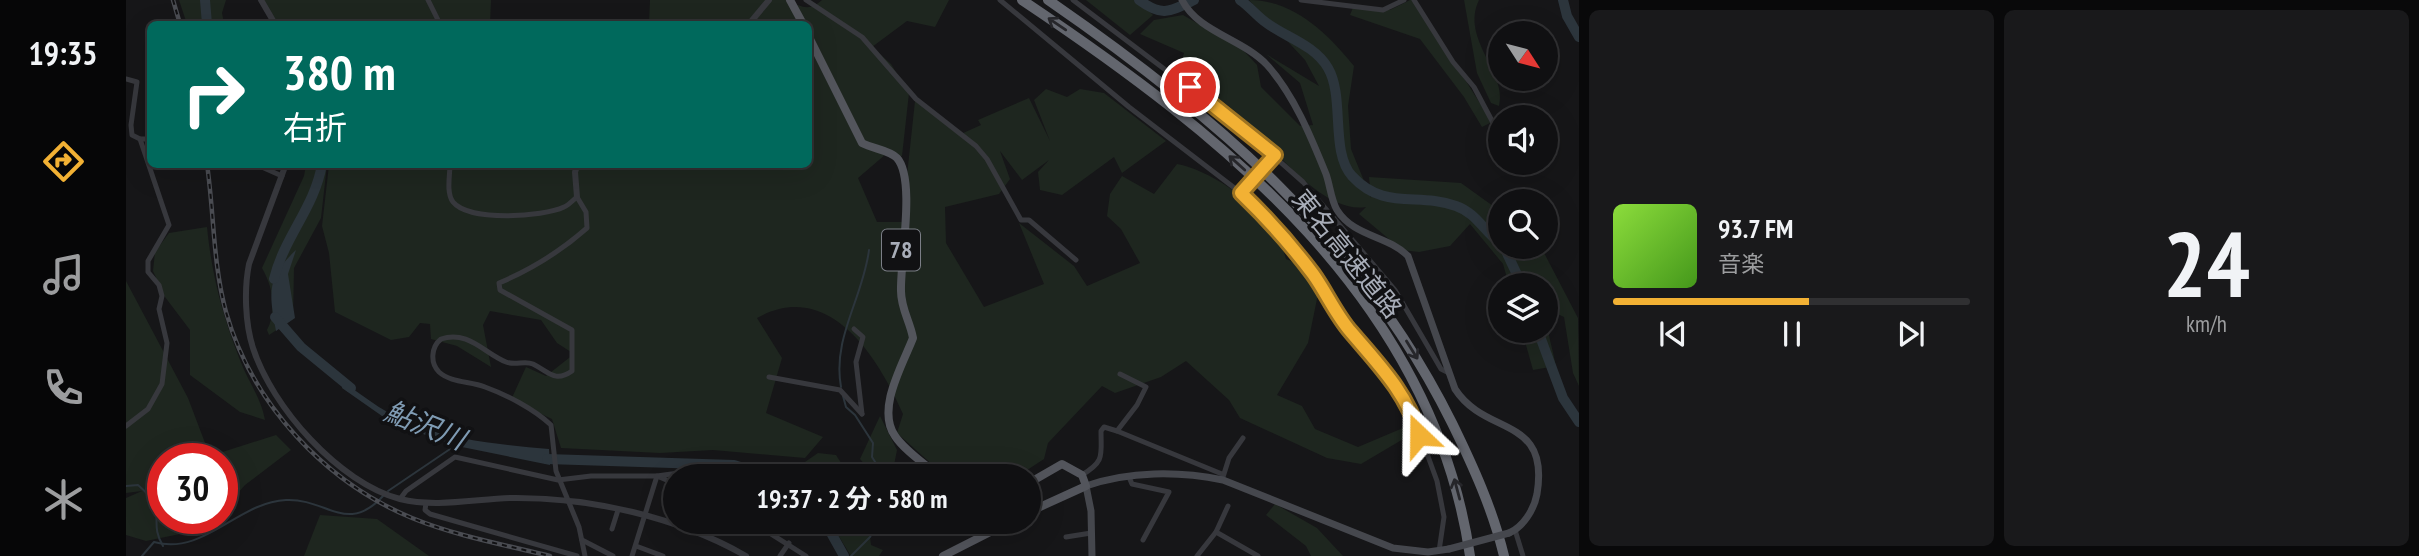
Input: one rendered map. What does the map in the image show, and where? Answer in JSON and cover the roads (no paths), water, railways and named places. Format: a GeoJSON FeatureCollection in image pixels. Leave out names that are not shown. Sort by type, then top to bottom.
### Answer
{"type":"FeatureCollection","features":[{"type":"Feature","properties":{"kind":"highway","name":"東名高速道路"},"geometry":{"type":"LineString","coordinates":[[1022,0],[1132,77],[1217,145],[1297,220],[1343,272],[1390,340],[1427,408],[1453,473],[1470,556]]}},
{"type":"Feature","properties":{"kind":"highway","name":"東名高速道路"},"geometry":{"type":"LineString","coordinates":[[1048,0],[1140,65],[1235,143],[1286,191],[1338,246],[1398,328],[1437,393],[1477,477],[1504,556]]}},
{"type":"Feature","properties":{"kind":"main road"},"geometry":{"type":"LineString","coordinates":[[790,0],[801,21]]}},
{"type":"Feature","properties":{"kind":"main road"},"geometry":{"type":"LineString","coordinates":[[1041,506],[1069,491],[1129,477],[1223,477],[1393,548],[1415,552],[1449,549],[1512,532],[1525,521],[1536,498],[1539,466],[1536,454],[1524,435],[1466,405],[1449,373],[1408,256],[1395,246],[1360,233],[1337,210],[1311,135],[1272,71],[1244,47],[1189,11],[1182,0]]}},
{"type":"Feature","properties":{"kind":"main road","name":"78"},"geometry":{"type":"LineString","coordinates":[[812,43],[862,143],[894,156],[901,167],[907,201],[901,241],[902,311],[913,338],[898,371],[888,409],[888,423],[894,436],[926,464]]}},
{"type":"Feature","properties":{"kind":"main road"},"geometry":{"type":"LineString","coordinates":[[1041,476],[1062,464],[1082,475],[1086,486],[1092,556]]}},
{"type":"Feature","properties":{"kind":"main road"},"geometry":{"type":"LineString","coordinates":[[943,556],[986,534]]}},
{"type":"Feature","properties":{"kind":"street"},"geometry":{"type":"LineString","coordinates":[[261,0],[273,21]]}},
{"type":"Feature","properties":{"kind":"street"},"geometry":{"type":"LineString","coordinates":[[428,0],[438,21]]}},
{"type":"Feature","properties":{"kind":"street"},"geometry":{"type":"LineString","coordinates":[[752,21],[769,0]]}},
{"type":"Feature","properties":{"kind":"street"},"geometry":{"type":"LineString","coordinates":[[806,0],[862,37],[915,99],[976,146],[987,159],[1021,220],[1029,220],[1076,260]]}},
{"type":"Feature","properties":{"kind":"street"},"geometry":{"type":"LineString","coordinates":[[1000,0],[1129,107],[1241,193],[1275,227],[1287,246],[1312,272],[1351,332],[1398,388],[1414,418],[1437,481],[1444,517],[1439,551]]}},
{"type":"Feature","properties":{"kind":"street"},"geometry":{"type":"LineString","coordinates":[[1073,0],[1275,155],[1303,182],[1395,290],[1441,369],[1449,373]]}},
{"type":"Feature","properties":{"kind":"street"},"geometry":{"type":"LineString","coordinates":[[1301,0],[1383,10],[1404,0]]}},
{"type":"Feature","properties":{"kind":"street"},"geometry":{"type":"LineString","coordinates":[[1414,0],[1453,62],[1474,87],[1488,113]]}},
{"type":"Feature","properties":{"kind":"street"},"geometry":{"type":"LineString","coordinates":[[126,79],[137,82],[132,135],[147,139]]}},
{"type":"Feature","properties":{"kind":"street"},"geometry":{"type":"LineString","coordinates":[[140,139],[147,160]]}},
{"type":"Feature","properties":{"kind":"street"},"geometry":{"type":"LineString","coordinates":[[1241,193],[1275,155]]}},
{"type":"Feature","properties":{"kind":"street"},"geometry":{"type":"LineString","coordinates":[[126,426],[148,409],[162,384],[167,343],[159,309],[162,296],[159,285],[148,272],[148,261],[168,232],[169,225],[150,168]]}},
{"type":"Feature","properties":{"kind":"street"},"geometry":{"type":"LineString","coordinates":[[264,168],[282,176]]}},
{"type":"Feature","properties":{"kind":"street"},"geometry":{"type":"LineString","coordinates":[[285,168],[245,281],[252,345],[265,376],[297,422],[339,465],[377,491],[396,498],[426,503],[516,498],[569,502],[618,510],[704,536],[747,556]]}},
{"type":"Feature","properties":{"kind":"street"},"geometry":{"type":"LineString","coordinates":[[450,168],[450,196],[455,204],[483,216],[564,207],[577,197]]}},
{"type":"Feature","properties":{"kind":"street"},"geometry":{"type":"LineString","coordinates":[[576,168],[577,197],[586,212],[587,228],[517,275],[499,283],[500,290],[572,330],[572,371],[564,376],[552,377],[531,363],[509,363],[458,336],[441,339],[433,351],[434,366],[440,373],[484,386],[535,413],[551,425],[558,480],[569,502],[585,556]]}},
{"type":"Feature","properties":{"kind":"street"},"geometry":{"type":"LineString","coordinates":[[769,377],[841,390],[850,404],[862,414],[856,362],[863,337],[854,329]]}},
{"type":"Feature","properties":{"kind":"street"},"geometry":{"type":"LineString","coordinates":[[1117,431],[1137,405],[1146,387],[1120,374]]}},
{"type":"Feature","properties":{"kind":"street"},"geometry":{"type":"LineString","coordinates":[[1082,475],[1098,466],[1101,460],[1101,431],[1104,427],[1223,477],[1243,438]]}},
{"type":"Feature","properties":{"kind":"street"},"geometry":{"type":"LineString","coordinates":[[396,498],[455,457],[558,480],[591,476],[663,475]]}},
{"type":"Feature","properties":{"kind":"street"},"geometry":{"type":"LineString","coordinates":[[657,476],[663,479]]}},
{"type":"Feature","properties":{"kind":"street"},"geometry":{"type":"LineString","coordinates":[[632,556],[657,476]]}},
{"type":"Feature","properties":{"kind":"street"},"geometry":{"type":"LineString","coordinates":[[1129,477],[1132,484],[1169,492],[1143,540]]}},
{"type":"Feature","properties":{"kind":"street"},"geometry":{"type":"LineString","coordinates":[[426,503],[425,510],[430,514],[577,556]]}},
{"type":"Feature","properties":{"kind":"street"},"geometry":{"type":"LineString","coordinates":[[1197,556],[1216,532],[1228,506]]}},
{"type":"Feature","properties":{"kind":"street"},"geometry":{"type":"LineString","coordinates":[[612,529],[618,510]]}},
{"type":"Feature","properties":{"kind":"street"},"geometry":{"type":"LineString","coordinates":[[1216,532],[1258,556]]}},
{"type":"Feature","properties":{"kind":"street"},"geometry":{"type":"LineString","coordinates":[[1512,532],[1523,556]]}},
{"type":"Feature","properties":{"kind":"street"},"geometry":{"type":"LineString","coordinates":[[1066,537],[1091,533]]}},
{"type":"Feature","properties":{"kind":"street"},"geometry":{"type":"LineString","coordinates":[[773,534],[806,556]]}},
{"type":"Feature","properties":{"kind":"street"},"geometry":{"type":"LineString","coordinates":[[582,541],[613,556]]}},
{"type":"Feature","properties":{"kind":"street"},"geometry":{"type":"LineString","coordinates":[[780,556],[789,543]]}},
{"type":"Feature","properties":{"kind":"street"},"geometry":{"type":"LineString","coordinates":[[636,546],[663,556]]}},
{"type":"Feature","properties":{"kind":"waterway","name":"鮎沢川"},"geometry":{"type":"LineString","coordinates":[[205,0],[207,21]]}},
{"type":"Feature","properties":{"kind":"waterway"},"geometry":{"type":"LineString","coordinates":[[1139,0],[1160,11],[1194,0]]}},
{"type":"Feature","properties":{"kind":"waterway"},"geometry":{"type":"LineString","coordinates":[[1240,0],[1272,27],[1315,53],[1328,68],[1336,94],[1341,153],[1352,176],[1364,187],[1389,197],[1428,200],[1456,206],[1474,217],[1488,232]]}},
{"type":"Feature","properties":{"kind":"waterway"},"geometry":{"type":"LineString","coordinates":[[1563,0],[1567,16],[1579,37]]}},
{"type":"Feature","properties":{"kind":"waterway","name":"鮎沢川"},"geometry":{"type":"LineString","coordinates":[[274,279],[285,249],[313,194],[321,168]]}},
{"type":"Feature","properties":{"kind":"waterway"},"geometry":{"type":"LineString","coordinates":[[841,387],[839,369],[844,335],[861,285],[869,250]]}},
{"type":"Feature","properties":{"kind":"waterway"},"geometry":{"type":"LineString","coordinates":[[1510,259],[1516,273]]}},
{"type":"Feature","properties":{"kind":"waterway","name":"鮎沢川"},"geometry":{"type":"LineString","coordinates":[[275,317],[301,347],[351,388]]}},
{"type":"Feature","properties":{"kind":"waterway"},"geometry":{"type":"LineString","coordinates":[[1542,343],[1563,398],[1579,422]]}},
{"type":"Feature","properties":{"kind":"waterway"},"geometry":{"type":"LineString","coordinates":[[843,396],[846,407],[855,415],[873,443],[872,457],[876,464]]}},
{"type":"Feature","properties":{"kind":"waterway"},"geometry":{"type":"LineString","coordinates":[[388,491],[456,445]]}},
{"type":"Feature","properties":{"kind":"waterway","name":"鮎沢川"},"geometry":{"type":"LineString","coordinates":[[547,459],[703,464]]}},
{"type":"Feature","properties":{"kind":"waterway"},"geometry":{"type":"LineString","coordinates":[[126,486],[138,485],[153,502],[163,546]]}},
{"type":"Feature","properties":{"kind":"waterway"},"geometry":{"type":"LineString","coordinates":[[142,556],[154,542],[189,542],[269,503],[300,501],[348,514],[359,513],[371,507],[384,495]]}},
{"type":"Feature","properties":{"kind":"waterway","name":"鮎沢川"},"geometry":{"type":"LineString","coordinates":[[832,534],[844,556]]}},
{"type":"Feature","properties":{"kind":"waterway"},"geometry":{"type":"LineString","coordinates":[[851,556],[872,534]]}},
{"type":"Feature","properties":{"kind":"railway"},"geometry":{"type":"LineString","coordinates":[[173,0],[179,21]]}},
{"type":"Feature","properties":{"kind":"railway"},"geometry":{"type":"LineString","coordinates":[[207,168],[216,257],[226,312],[238,346],[254,378],[273,408],[296,436],[350,484],[380,503],[412,518],[463,535],[550,556]]}}]}
